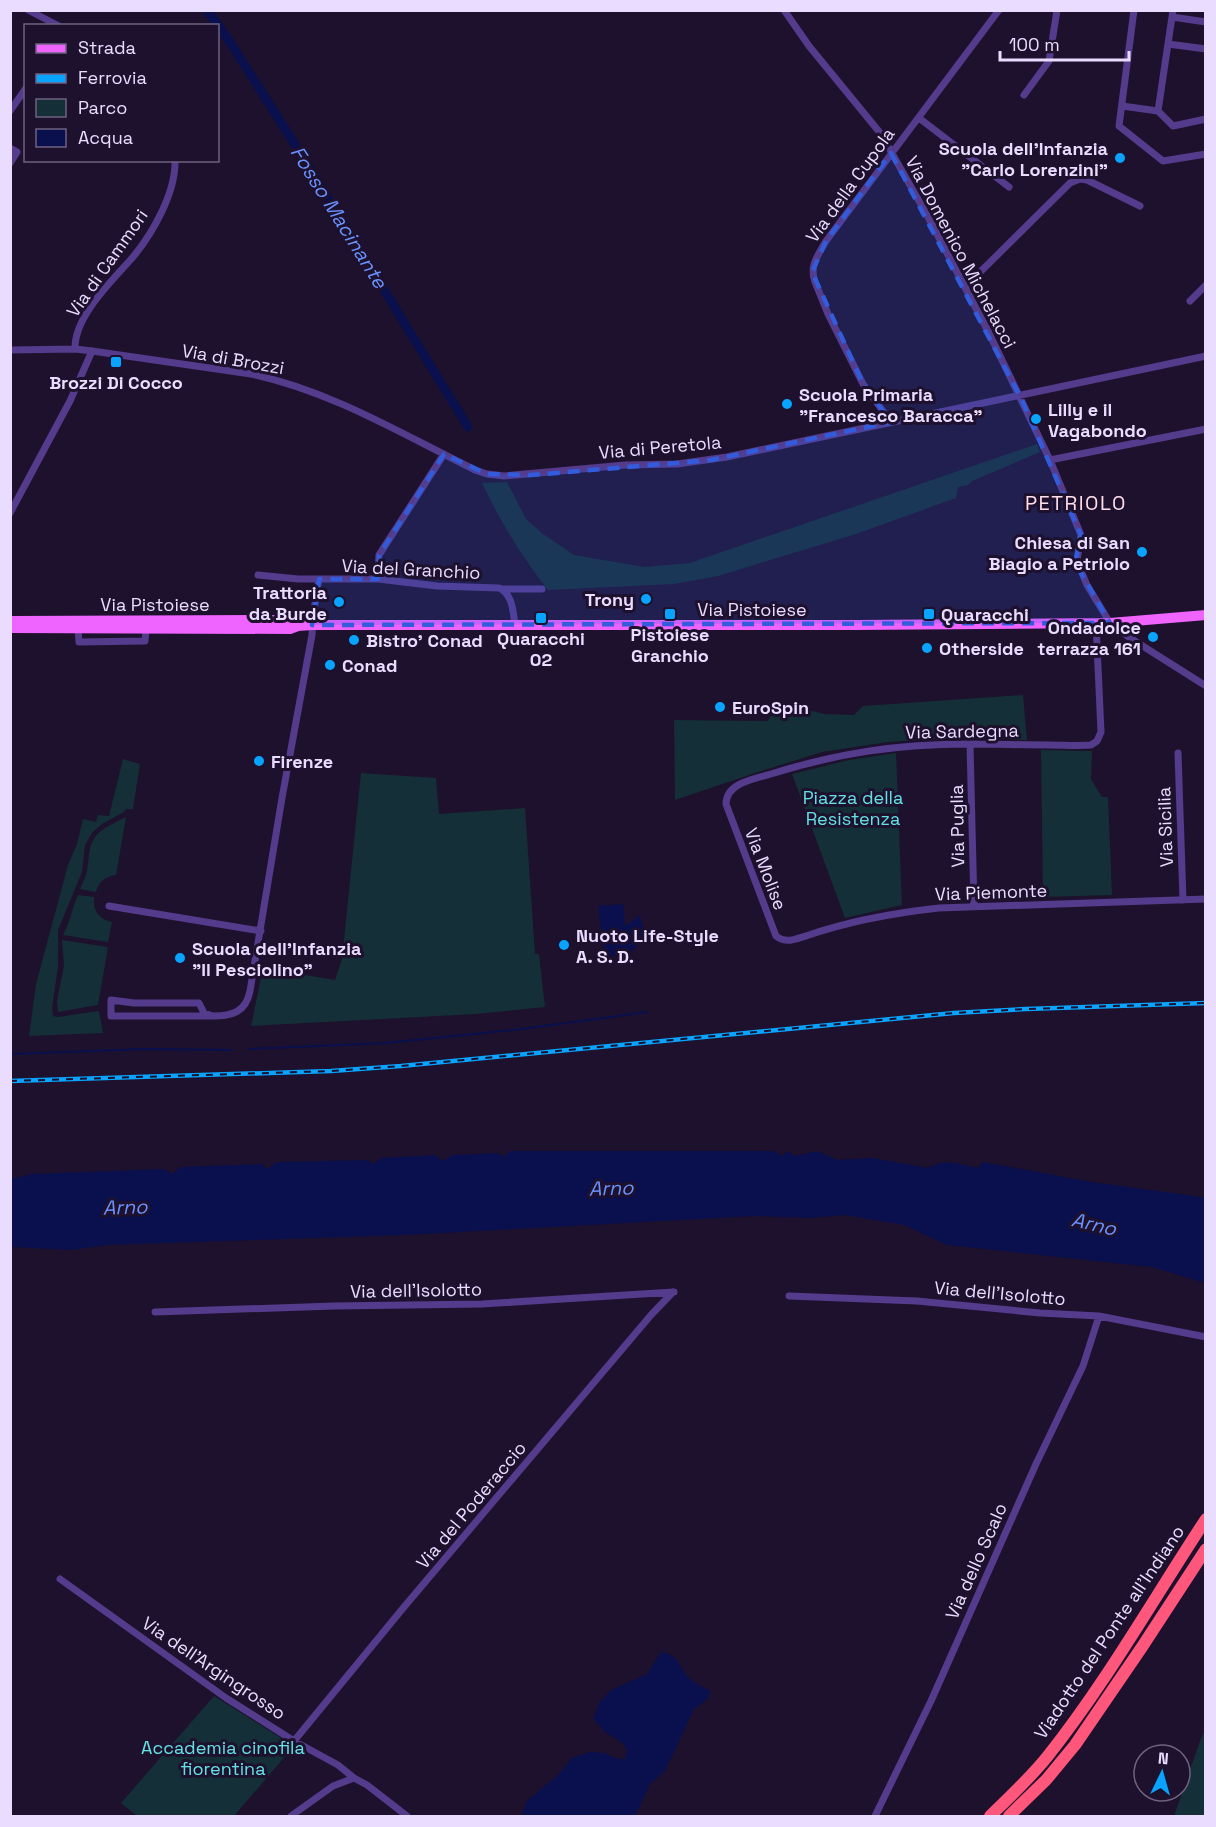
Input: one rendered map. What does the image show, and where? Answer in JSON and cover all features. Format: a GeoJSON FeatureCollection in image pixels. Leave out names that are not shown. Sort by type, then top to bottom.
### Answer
{"type":"FeatureCollection","features":[{"type":"Feature","properties":{"kind":"highway","name":"Viadotto del Ponte all'Indiano"},"geometry":{"type":"LineString","coordinates":[[990,1816],[1046,1759],[1088,1701],[1206,1519]]}},
{"type":"Feature","properties":{"kind":"highway","name":"Viadotto del Ponte all'Indiano"},"geometry":{"type":"LineString","coordinates":[[1009,1816],[1057,1768],[1082,1736],[1206,1549]]}},
{"type":"Feature","properties":{"kind":"main road","name":"Via Pistoiese"},"geometry":{"type":"LineString","coordinates":[[10,628],[200,630],[290,629],[312,625],[1110,623],[1206,615]]}},
{"type":"Feature","properties":{"kind":"main road","name":"Via Pistoiese"},"geometry":{"type":"LineString","coordinates":[[10,621],[290,620],[298,626]]}},
{"type":"Feature","properties":{"kind":"street"},"geometry":{"type":"LineString","coordinates":[[28,10],[55,24]]}},
{"type":"Feature","properties":{"kind":"street","name":"Via Domenico Michelacci"},"geometry":{"type":"LineString","coordinates":[[784,10],[809,46],[881,134],[927,215],[1020,396],[1050,460],[1081,535],[1077,561],[1110,623]]}},
{"type":"Feature","properties":{"kind":"street","name":"Via della Cupola"},"geometry":{"type":"LineString","coordinates":[[891,422],[863,384],[828,314],[814,282],[812,272],[815,258],[999,10]]}},
{"type":"Feature","properties":{"kind":"street"},"geometry":{"type":"LineString","coordinates":[[1024,94],[1048,61],[1057,10]]}},
{"type":"Feature","properties":{"kind":"street"},"geometry":{"type":"LineString","coordinates":[[1134,10],[1119,126],[1163,161],[1206,154]]}},
{"type":"Feature","properties":{"kind":"street"},"geometry":{"type":"LineString","coordinates":[[1158,111],[1172,14],[1206,22]]}},
{"type":"Feature","properties":{"kind":"street"},"geometry":{"type":"LineString","coordinates":[[1168,44],[1206,49]]}},
{"type":"Feature","properties":{"kind":"street"},"geometry":{"type":"LineString","coordinates":[[10,111],[24,91]]}},
{"type":"Feature","properties":{"kind":"street"},"geometry":{"type":"LineString","coordinates":[[1122,106],[1158,111],[1173,126],[1206,119]]}},
{"type":"Feature","properties":{"kind":"street"},"geometry":{"type":"LineString","coordinates":[[919,118],[1009,187]]}},
{"type":"Feature","properties":{"kind":"street"},"geometry":{"type":"LineString","coordinates":[[10,148],[17,152],[10,163]]}},
{"type":"Feature","properties":{"kind":"street","name":"Via di Cammori"},"geometry":{"type":"LineString","coordinates":[[75,349],[76,333],[92,306],[133,256],[154,225],[171,192],[175,162]]}},
{"type":"Feature","properties":{"kind":"street"},"geometry":{"type":"LineString","coordinates":[[965,287],[1070,183],[1080,179],[1087,180],[1140,206]]}},
{"type":"Feature","properties":{"kind":"street"},"geometry":{"type":"LineString","coordinates":[[1190,301],[1206,285]]}},
{"type":"Feature","properties":{"kind":"street","name":"Via di Brozzi"},"geometry":{"type":"LineString","coordinates":[[10,350],[75,349],[273,379],[344,405],[481,472],[504,476]]}},
{"type":"Feature","properties":{"kind":"street"},"geometry":{"type":"LineString","coordinates":[[10,513],[70,401],[92,351]]}},
{"type":"Feature","properties":{"kind":"street","name":"Via di Peretola"},"geometry":{"type":"LineString","coordinates":[[504,476],[711,460],[1206,356]]}},
{"type":"Feature","properties":{"kind":"street"},"geometry":{"type":"LineString","coordinates":[[1050,460],[1206,429]]}},
{"type":"Feature","properties":{"kind":"street"},"geometry":{"type":"LineString","coordinates":[[378,579],[379,555],[444,454]]}},
{"type":"Feature","properties":{"kind":"street","name":"Via del Granchio"},"geometry":{"type":"LineString","coordinates":[[258,575],[319,579],[378,579],[437,586],[542,589]]}},
{"type":"Feature","properties":{"kind":"street","name":"Via del Granchio"},"geometry":{"type":"LineString","coordinates":[[213,1016],[204,1013],[199,1003],[134,1003],[111,1000],[111,1016],[213,1016],[233,1014],[247,1003],[319,579]]}},
{"type":"Feature","properties":{"kind":"street","name":"Via del Granchio"},"geometry":{"type":"LineString","coordinates":[[502,589],[509,598],[515,625]]}},
{"type":"Feature","properties":{"kind":"street","name":"Via Sardegna"},"geometry":{"type":"LineString","coordinates":[[726,804],[728,793],[735,787],[820,759],[844,754],[896,747],[970,744],[1087,745],[1097,741],[1101,732],[1096,623]]}},
{"type":"Feature","properties":{"kind":"street"},"geometry":{"type":"LineString","coordinates":[[1110,623],[1206,686]]}},
{"type":"Feature","properties":{"kind":"street","name":"Via Puglia"},"geometry":{"type":"LineString","coordinates":[[970,744],[974,906]]}},
{"type":"Feature","properties":{"kind":"street","name":"Via Sicilia"},"geometry":{"type":"LineString","coordinates":[[1178,753],[1183,900]]}},
{"type":"Feature","properties":{"kind":"street","name":"Via Molise"},"geometry":{"type":"LineString","coordinates":[[726,804],[776,936],[782,941]]}},
{"type":"Feature","properties":{"kind":"street","name":"Via Piemonte"},"geometry":{"type":"LineString","coordinates":[[782,941],[790,941],[828,928],[891,914],[939,908],[1206,899]]}},
{"type":"Feature","properties":{"kind":"street"},"geometry":{"type":"LineString","coordinates":[[109,906],[261,931]]}},
{"type":"Feature","properties":{"kind":"street","name":"Via dell'Isolotto"},"geometry":{"type":"LineString","coordinates":[[155,1312],[482,1304],[675,1292]]}},
{"type":"Feature","properties":{"kind":"street","name":"Via del Poderaccio"},"geometry":{"type":"LineString","coordinates":[[294,1741],[651,1315],[675,1292]]}},
{"type":"Feature","properties":{"kind":"street","name":"Via dell'Isolotto"},"geometry":{"type":"LineString","coordinates":[[789,1296],[917,1301],[1040,1313],[1099,1316],[1206,1337]]}},
{"type":"Feature","properties":{"kind":"street","name":"Via dello Scalo"},"geometry":{"type":"LineString","coordinates":[[875,1816],[931,1701],[1036,1464],[1083,1366],[1099,1316]]}},
{"type":"Feature","properties":{"kind":"street","name":"Via dell'Argingrosso"},"geometry":{"type":"LineString","coordinates":[[60,1579],[226,1698],[294,1741],[338,1765],[406,1816]]}},
{"type":"Feature","properties":{"kind":"street"},"geometry":{"type":"LineString","coordinates":[[291,1816],[333,1786],[354,1778]]}},
{"type":"Feature","properties":{"kind":"highlighted area"},"geometry":{"type":"Polygon","coordinates":[[[891,153],[1021,398],[1081,535],[1076,559],[1080,571],[1110,623],[312,625],[319,579],[378,579],[379,555],[444,454],[487,474],[532,475],[711,460],[891,422],[863,384],[812,272],[826,241],[891,153]]]}},
{"type":"Feature","properties":{"kind":"green space"},"geometry":{"type":"Polygon","coordinates":[[[1037,444],[1040,452],[972,481],[968,485],[958,487],[956,498],[856,534],[718,576],[674,584],[548,590],[512,538],[482,483],[507,482],[526,519],[574,555],[644,567],[690,563],[1037,444]]]}},
{"type":"Feature","properties":{"kind":"green space"},"geometry":{"type":"Polygon","coordinates":[[[1023,695],[1027,740],[954,738],[888,742],[822,752],[675,800],[674,720],[768,721],[774,710],[801,708],[824,714],[854,715],[863,706],[1023,695]]]}},
{"type":"Feature","properties":{"kind":"green space"},"geometry":{"type":"Polygon","coordinates":[[[1041,750],[1092,751],[1091,779],[1102,797],[1108,797],[1112,895],[1043,897],[1041,750]]]}},
{"type":"Feature","properties":{"kind":"green space","name":"Piazza della Resistenza"},"geometry":{"type":"Polygon","coordinates":[[[896,753],[902,905],[845,918],[792,774],[849,760],[896,753]]]}},
{"type":"Feature","properties":{"kind":"green space"},"geometry":{"type":"Polygon","coordinates":[[[123,759],[140,764],[133,809],[126,809],[102,824],[92,833],[85,845],[82,872],[58,930],[58,967],[52,1008],[53,1016],[58,1017],[99,1011],[103,1033],[29,1036],[36,984],[68,865],[77,844],[83,819],[96,822],[98,815],[109,816],[123,759]]]}},
{"type":"Feature","properties":{"kind":"green space"},"geometry":{"type":"Polygon","coordinates":[[[361,773],[436,778],[439,814],[525,808],[535,954],[539,954],[545,1007],[476,1014],[251,1026],[263,968],[335,980],[342,959],[361,773]]]}},
{"type":"Feature","properties":{"kind":"green space"},"geometry":{"type":"Polygon","coordinates":[[[126,817],[116,875],[103,880],[96,892],[80,889],[86,875],[94,838],[105,828],[126,817]]]}},
{"type":"Feature","properties":{"kind":"green space"},"geometry":{"type":"Polygon","coordinates":[[[78,895],[94,897],[97,914],[112,922],[108,942],[63,935],[78,895]]]}},
{"type":"Feature","properties":{"kind":"green space"},"geometry":{"type":"Polygon","coordinates":[[[62,940],[108,947],[98,1005],[58,1012],[57,1001],[64,966],[62,940]]]}},
{"type":"Feature","properties":{"kind":"green space","name":"Accademia cinofila fiorentina"},"geometry":{"type":"Polygon","coordinates":[[[214,1696],[294,1746],[234,1816],[137,1816],[121,1803],[214,1696]]]}},
{"type":"Feature","properties":{"kind":"green space"},"geometry":{"type":"Polygon","coordinates":[[[1205,1730],[1205,1816],[1174,1816],[1179,1803],[1192,1803],[1192,1764],[1205,1730]]]}},
{"type":"Feature","properties":{"kind":"water"},"geometry":{"type":"Polygon","coordinates":[[[623,904],[625,926],[640,915],[645,940],[627,954],[605,957],[598,906],[623,904]]]}},
{"type":"Feature","properties":{"kind":"water","name":"Arno"},"geometry":{"type":"Polygon","coordinates":[[[510,1151],[773,1151],[782,1156],[788,1151],[795,1156],[817,1151],[838,1160],[873,1158],[928,1168],[947,1163],[977,1168],[983,1162],[1091,1182],[1202,1197],[1206,1199],[1205,1283],[1152,1267],[947,1245],[904,1225],[845,1215],[808,1218],[754,1216],[405,1235],[107,1245],[72,1250],[11,1247],[11,1179],[32,1174],[164,1169],[172,1174],[181,1167],[262,1164],[267,1169],[277,1162],[368,1160],[373,1164],[382,1158],[435,1155],[443,1161],[453,1155],[499,1153],[503,1157],[510,1151]]]}},
{"type":"Feature","properties":{"kind":"water"},"geometry":{"type":"Polygon","coordinates":[[[661,1652],[673,1656],[689,1678],[710,1691],[708,1699],[694,1709],[665,1771],[650,1784],[635,1816],[521,1816],[527,1801],[559,1774],[572,1758],[590,1752],[605,1753],[617,1759],[625,1759],[627,1749],[620,1741],[605,1732],[593,1718],[600,1702],[611,1690],[647,1674],[661,1652]]]}},
{"type":"Feature","properties":{"kind":"waterway","name":"Fosso Macinante"},"geometry":{"type":"LineString","coordinates":[[207,10],[217,24]]}},
{"type":"Feature","properties":{"kind":"waterway","name":"Fosso Macinante"},"geometry":{"type":"LineString","coordinates":[[219,27],[299,151],[468,427]]}},
{"type":"Feature","properties":{"kind":"waterway"},"geometry":{"type":"LineString","coordinates":[[249,1049],[385,1043],[522,1029],[647,1012]]}},
{"type":"Feature","properties":{"kind":"waterway"},"geometry":{"type":"LineString","coordinates":[[10,1054],[145,1049],[232,1050]]}},
{"type":"Feature","properties":{"kind":"railway"},"geometry":{"type":"LineString","coordinates":[[10,1081],[331,1071],[954,1013],[1206,1003]]}},
{"type":"Feature","properties":{"kind":"place","name":"Scuola dell'Infanzia \"Carlo Lorenzini\""},"geometry":{"type":"Point","coordinates":[1120,158]}},
{"type":"Feature","properties":{"kind":"place","name":"Brozzi Di Cocco"},"geometry":{"type":"Point","coordinates":[116,362]}},
{"type":"Feature","properties":{"kind":"place","name":"Scuola Primaria \"Francesco Baracca\""},"geometry":{"type":"Point","coordinates":[787,404]}},
{"type":"Feature","properties":{"kind":"place","name":"Lilly e il Vagabondo"},"geometry":{"type":"Point","coordinates":[1036,419]}},
{"type":"Feature","properties":{"kind":"place","name":"Chiesa di San Biagio a Petriolo"},"geometry":{"type":"Point","coordinates":[1142,552]}},
{"type":"Feature","properties":{"kind":"place","name":"Trony"},"geometry":{"type":"Point","coordinates":[646,599]}},
{"type":"Feature","properties":{"kind":"place","name":"Trattoria da Burde"},"geometry":{"type":"Point","coordinates":[339,602]}},
{"type":"Feature","properties":{"kind":"place","name":"Pistoiese Granchio"},"geometry":{"type":"Point","coordinates":[670,614]}},
{"type":"Feature","properties":{"kind":"place","name":"Quaracchi"},"geometry":{"type":"Point","coordinates":[929,614]}},
{"type":"Feature","properties":{"kind":"place","name":"Quaracchi 02"},"geometry":{"type":"Point","coordinates":[541,618]}},
{"type":"Feature","properties":{"kind":"place","name":"Ondadolce terrazza 161"},"geometry":{"type":"Point","coordinates":[1153,637]}},
{"type":"Feature","properties":{"kind":"place","name":"Bistro' Conad"},"geometry":{"type":"Point","coordinates":[354,640]}},
{"type":"Feature","properties":{"kind":"place","name":"Otherside"},"geometry":{"type":"Point","coordinates":[927,648]}},
{"type":"Feature","properties":{"kind":"place","name":"Conad"},"geometry":{"type":"Point","coordinates":[330,665]}},
{"type":"Feature","properties":{"kind":"place","name":"EuroSpin"},"geometry":{"type":"Point","coordinates":[720,707]}},
{"type":"Feature","properties":{"kind":"place","name":"Firenze"},"geometry":{"type":"Point","coordinates":[259,761]}},
{"type":"Feature","properties":{"kind":"place","name":"Nuoto Life-Style A. S. D."},"geometry":{"type":"Point","coordinates":[564,945]}},
{"type":"Feature","properties":{"kind":"place","name":"Scuola dell'Infanzia \"Il Pesciolino\""},"geometry":{"type":"Point","coordinates":[180,958]}},
{"type":"Feature","properties":{"kind":"district","name":"PETRIOLO"},"geometry":{"type":"Point","coordinates":[1076,503]}}]}
